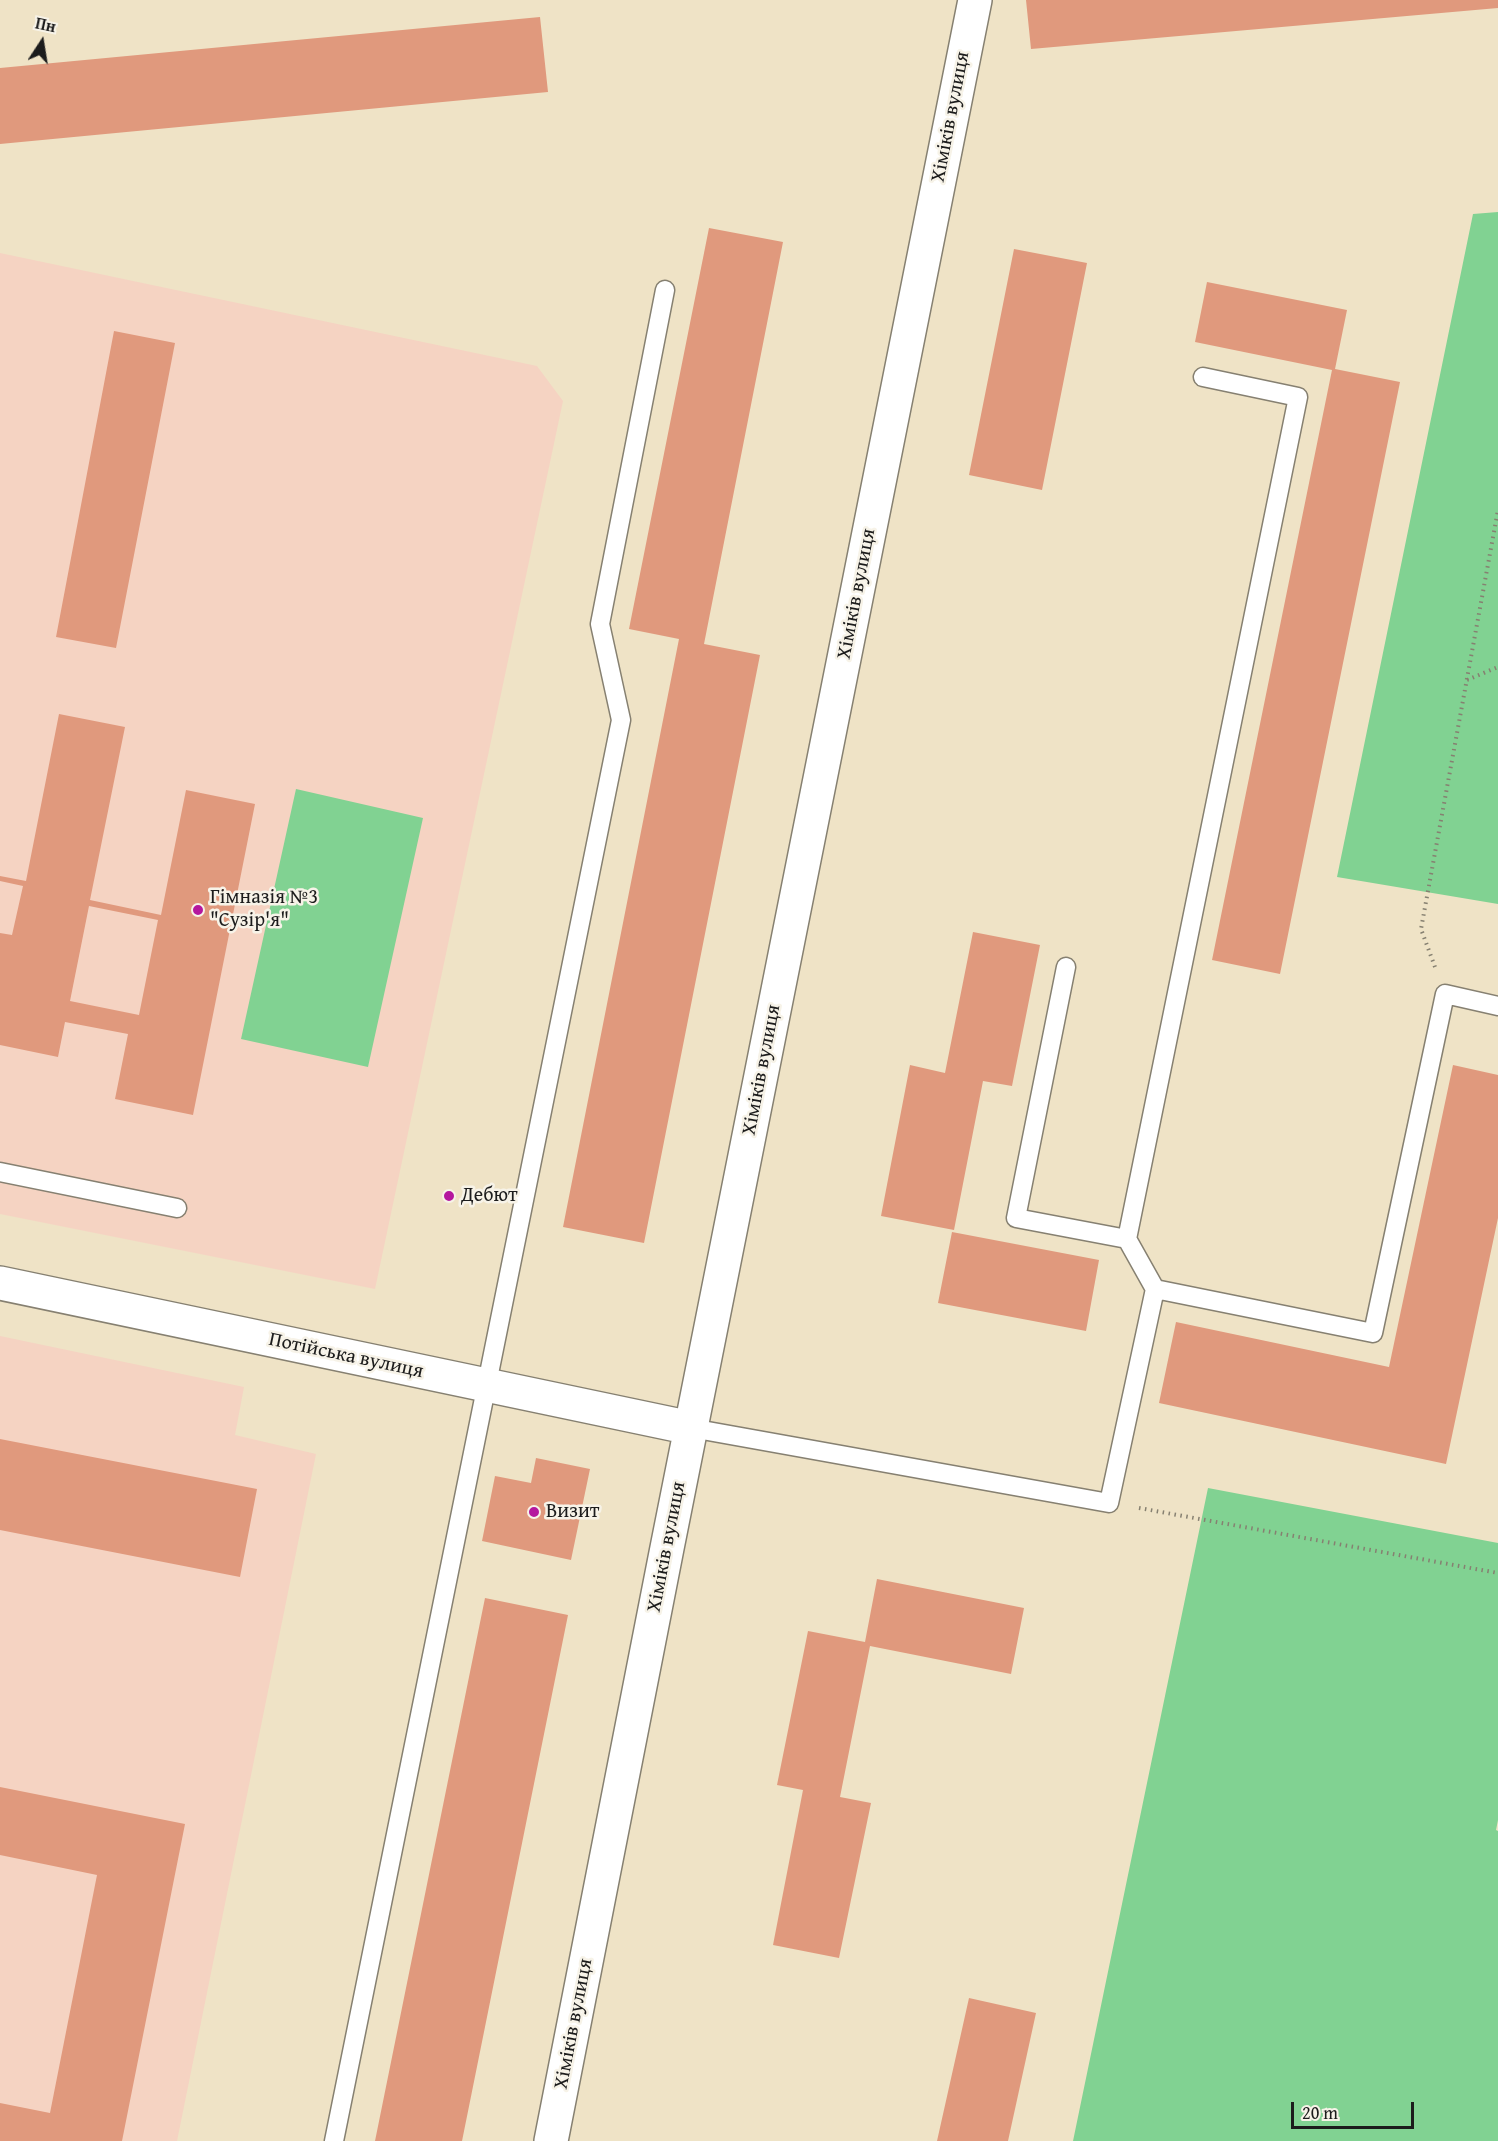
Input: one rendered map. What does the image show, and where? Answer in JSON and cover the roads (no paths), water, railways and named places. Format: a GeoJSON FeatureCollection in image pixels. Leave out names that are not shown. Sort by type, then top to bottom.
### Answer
{"type":"FeatureCollection","features":[{"type":"Feature","properties":{"kind":"street","name":"Хіміків вулиця"},"geometry":{"type":"LineString","coordinates":[[551,2141],[975,0]]}},
{"type":"Feature","properties":{"kind":"street","name":"Потійська вулиця"},"geometry":{"type":"LineString","coordinates":[[0,1283],[692,1428]]}},
{"type":"Feature","properties":{"kind":"lane"},"geometry":{"type":"LineString","coordinates":[[334,2141],[621,720],[600,624],[665,290]]}},
{"type":"Feature","properties":{"kind":"lane"},"geometry":{"type":"LineString","coordinates":[[692,1428],[1109,1503],[1155,1289],[1126,1239],[1298,397],[1203,377]]}},
{"type":"Feature","properties":{"kind":"lane"},"geometry":{"type":"LineString","coordinates":[[1066,968],[1016,1218],[1126,1239]]}},
{"type":"Feature","properties":{"kind":"lane"},"geometry":{"type":"LineString","coordinates":[[1155,1289],[1373,1333],[1445,994],[1498,1006]]}},
{"type":"Feature","properties":{"kind":"lane"},"geometry":{"type":"LineString","coordinates":[[0,1172],[177,1208]]}},
{"type":"Feature","properties":{"kind":"place","name":"Гімназія №3 \"Сузір'я\""},"geometry":{"type":"Point","coordinates":[198,910]}},
{"type":"Feature","properties":{"kind":"place","name":"Дебют"},"geometry":{"type":"Point","coordinates":[449,1196]}},
{"type":"Feature","properties":{"kind":"place","name":"Визит"},"geometry":{"type":"Point","coordinates":[534,1512]}}]}
